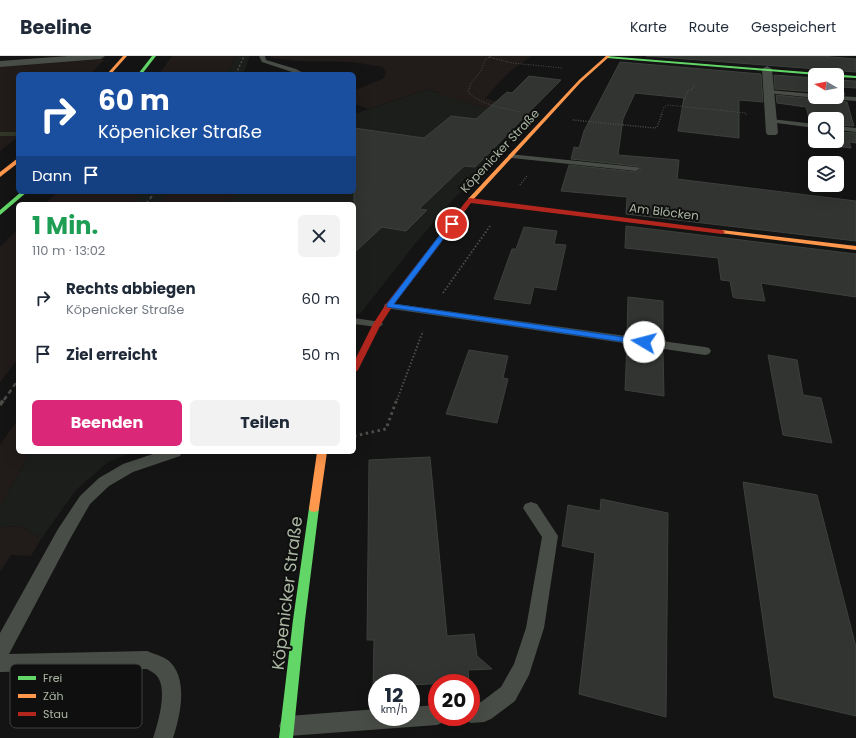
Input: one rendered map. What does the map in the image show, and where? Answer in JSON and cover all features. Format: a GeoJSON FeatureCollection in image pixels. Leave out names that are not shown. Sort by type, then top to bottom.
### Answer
{"type":"FeatureCollection","features":[{"type":"Feature","properties":{"kind":"main road"},"geometry":{"type":"LineString","coordinates":[[111,72],[126,56]]}},
{"type":"Feature","properties":{"kind":"main road"},"geometry":{"type":"LineString","coordinates":[[142,72],[154,56]]}},
{"type":"Feature","properties":{"kind":"main road"},"geometry":{"type":"LineString","coordinates":[[607,57],[856,77]]}},
{"type":"Feature","properties":{"kind":"main road","name":"Köpenicker Straße"},"geometry":{"type":"LineString","coordinates":[[356,366],[389,306],[470,201],[580,81],[607,57]]}},
{"type":"Feature","properties":{"kind":"main road"},"geometry":{"type":"LineString","coordinates":[[0,176],[16,162]]}},
{"type":"Feature","properties":{"kind":"main road"},"geometry":{"type":"LineString","coordinates":[[0,213],[22,194]]}},
{"type":"Feature","properties":{"kind":"main road","name":"Am Blöcken"},"geometry":{"type":"LineString","coordinates":[[470,201],[856,248]]}},
{"type":"Feature","properties":{"kind":"main road","name":"Köpenicker Straße"},"geometry":{"type":"LineString","coordinates":[[286,732],[322,454]]}},
{"type":"Feature","properties":{"kind":"street"},"geometry":{"type":"LineString","coordinates":[[0,64],[101,56]]}},
{"type":"Feature","properties":{"kind":"street"},"geometry":{"type":"LineString","coordinates":[[767,69],[772,133]]}},
{"type":"Feature","properties":{"kind":"lane"},"geometry":{"type":"LineString","coordinates":[[262,56],[264,61],[298,72]]}},
{"type":"Feature","properties":{"kind":"lane"},"geometry":{"type":"LineString","coordinates":[[769,92],[808,95]]}},
{"type":"Feature","properties":{"kind":"lane"},"geometry":{"type":"LineString","coordinates":[[844,98],[856,99]]}},
{"type":"Feature","properties":{"kind":"lane"},"geometry":{"type":"LineString","coordinates":[[771,121],[808,125]]}},
{"type":"Feature","properties":{"kind":"lane"},"geometry":{"type":"LineString","coordinates":[[844,129],[856,130]]}},
{"type":"Feature","properties":{"kind":"lane"},"geometry":{"type":"LineString","coordinates":[[512,156],[636,169]]}},
{"type":"Feature","properties":{"kind":"lane"},"geometry":{"type":"LineString","coordinates":[[389,306],[705,351]]}},
{"type":"Feature","properties":{"kind":"lane"},"geometry":{"type":"LineString","coordinates":[[356,321],[378,324]]}},
{"type":"Feature","properties":{"kind":"lane"},"geometry":{"type":"LineString","coordinates":[[0,651],[64,534],[85,500],[104,482],[128,468],[169,454]]}},
{"type":"Feature","properties":{"kind":"lane"},"geometry":{"type":"LineString","coordinates":[[480,712],[484,712],[508,694],[522,668],[535,628],[550,536],[531,508]]}},
{"type":"Feature","properties":{"kind":"lane"},"geometry":{"type":"LineString","coordinates":[[0,663],[147,660],[163,668],[171,681],[171,701],[163,738]]}},
{"type":"Feature","properties":{"kind":"lane"},"geometry":{"type":"LineString","coordinates":[[286,732],[428,716]]}},
{"type":"Feature","properties":{"kind":"path"},"geometry":{"type":"LineString","coordinates":[[547,118],[536,117],[507,109],[471,96],[468,89],[481,71],[485,60],[490,57],[512,63],[590,71]]}},
{"type":"Feature","properties":{"kind":"path"},"geometry":{"type":"LineString","coordinates":[[580,81],[589,91],[570,120],[655,128],[664,107],[667,105],[746,113],[746,118],[771,121]]}},
{"type":"Feature","properties":{"kind":"path"},"geometry":{"type":"LineString","coordinates":[[682,106],[688,92]]}},
{"type":"Feature","properties":{"kind":"path"},"geometry":{"type":"LineString","coordinates":[[356,436],[386,429],[431,312],[457,271],[540,158]]}},
{"type":"Feature","properties":{"kind":"shaded area"},"geometry":{"type":"Polygon","coordinates":[[[172,56],[237,56],[228,72],[160,72],[172,56]]]}},
{"type":"Feature","properties":{"kind":"shaded area"},"geometry":{"type":"Polygon","coordinates":[[[237,56],[250,56],[244,72],[228,72],[237,56]]]}},
{"type":"Feature","properties":{"kind":"shaded area"},"geometry":{"type":"Polygon","coordinates":[[[271,56],[532,56],[509,72],[485,98],[537,114],[531,121],[437,94],[439,92],[426,90],[368,109],[356,105],[356,90],[384,78],[386,73],[383,67],[352,62],[297,61],[271,58],[271,56]]]}},
{"type":"Feature","properties":{"kind":"shaded area"},"geometry":{"type":"Polygon","coordinates":[[[105,59],[92,72],[16,72],[16,139],[0,151],[0,67],[105,59]]]}},
{"type":"Feature","properties":{"kind":"shaded area"},"geometry":{"type":"Polygon","coordinates":[[[426,90],[531,121],[480,170],[444,210],[360,314],[356,313],[356,202],[226,202],[238,194],[356,194],[356,113],[426,90]]]}},
{"type":"Feature","properties":{"kind":"shaded area"},"geometry":{"type":"Polygon","coordinates":[[[55,194],[140,194],[134,202],[47,202],[55,194]]]}},
{"type":"Feature","properties":{"kind":"shaded area"},"geometry":{"type":"Polygon","coordinates":[[[140,194],[167,194],[161,202],[134,202],[140,194]]]}},
{"type":"Feature","properties":{"kind":"shaded area"},"geometry":{"type":"Polygon","coordinates":[[[167,194],[238,194],[226,202],[161,202],[167,194]]]}},
{"type":"Feature","properties":{"kind":"shaded area"},"geometry":{"type":"Polygon","coordinates":[[[16,231],[16,362],[0,382],[0,247],[16,231]]]}},
{"type":"Feature","properties":{"kind":"shaded area"},"geometry":{"type":"Polygon","coordinates":[[[16,422],[16,454],[29,454],[0,507],[0,445],[16,422]]]}},
{"type":"Feature","properties":{"kind":"shaded area"},"geometry":{"type":"Polygon","coordinates":[[[29,454],[128,454],[108,462],[76,490],[41,539],[21,526],[0,527],[0,507],[29,454]]]}},
{"type":"Feature","properties":{"kind":"shaded area"},"geometry":{"type":"Polygon","coordinates":[[[21,526],[41,539],[31,556],[11,555],[0,572],[0,527],[21,526]]]}},
{"type":"Feature","properties":{"kind":"building"},"geometry":{"type":"Polygon","coordinates":[[[646,56],[821,56],[856,59],[856,72],[844,71],[844,68],[808,68],[646,56]]]}},
{"type":"Feature","properties":{"kind":"building"},"geometry":{"type":"Polygon","coordinates":[[[620,62],[761,74],[763,102],[739,100],[739,138],[678,131],[684,98],[635,93],[623,119],[618,155],[679,160],[677,179],[856,201],[856,241],[626,214],[627,197],[561,191],[569,165],[636,172],[641,170],[636,166],[571,159],[574,147],[579,148],[584,131],[620,62]]]}},
{"type":"Feature","properties":{"kind":"building"},"geometry":{"type":"Polygon","coordinates":[[[774,75],[808,77],[808,91],[775,89],[774,75]]]}},
{"type":"Feature","properties":{"kind":"building"},"geometry":{"type":"Polygon","coordinates":[[[529,76],[561,80],[475,167],[464,166],[419,209],[427,210],[406,231],[382,227],[356,251],[356,202],[354,202],[354,194],[356,194],[356,128],[424,138],[451,116],[476,119],[507,92],[512,93],[529,76]]]}},
{"type":"Feature","properties":{"kind":"building"},"geometry":{"type":"Polygon","coordinates":[[[844,80],[856,81],[856,88],[844,87],[844,80]]]}},
{"type":"Feature","properties":{"kind":"building"},"geometry":{"type":"Polygon","coordinates":[[[776,95],[808,98],[808,104],[844,104],[844,102],[847,102],[854,126],[844,125],[844,112],[808,112],[808,114],[806,107],[777,103],[776,95]]]}},
{"type":"Feature","properties":{"kind":"building"},"geometry":{"type":"Polygon","coordinates":[[[844,132],[856,133],[856,143],[849,142],[851,148],[844,147],[844,132]]]}},
{"type":"Feature","properties":{"kind":"building"},"geometry":{"type":"Polygon","coordinates":[[[626,226],[856,254],[856,297],[761,283],[765,301],[736,298],[733,297],[730,281],[721,280],[718,258],[625,248],[626,226]]]}},
{"type":"Feature","properties":{"kind":"building"},"geometry":{"type":"Polygon","coordinates":[[[524,227],[557,231],[554,244],[566,245],[556,290],[534,287],[530,304],[494,299],[512,249],[516,249],[524,227]]]}},
{"type":"Feature","properties":{"kind":"building"},"geometry":{"type":"Polygon","coordinates":[[[628,297],[663,301],[663,340],[627,335],[628,297]]]}},
{"type":"Feature","properties":{"kind":"building"},"geometry":{"type":"Polygon","coordinates":[[[627,345],[663,350],[664,396],[625,390],[627,345]]]}},
{"type":"Feature","properties":{"kind":"building"},"geometry":{"type":"Polygon","coordinates":[[[469,350],[508,356],[503,378],[508,379],[497,423],[446,414],[469,350]]]}},
{"type":"Feature","properties":{"kind":"building"},"geometry":{"type":"Polygon","coordinates":[[[768,355],[797,360],[803,395],[821,398],[832,443],[783,435],[768,355]]]}},
{"type":"Feature","properties":{"kind":"building"},"geometry":{"type":"Polygon","coordinates":[[[430,457],[447,636],[474,634],[477,656],[492,669],[468,670],[468,674],[428,674],[428,684],[420,685],[420,674],[373,674],[374,640],[367,640],[369,460],[430,457]]]}},
{"type":"Feature","properties":{"kind":"building"},"geometry":{"type":"Polygon","coordinates":[[[743,482],[817,495],[856,647],[856,716],[774,697],[743,482]]]}},
{"type":"Feature","properties":{"kind":"building"},"geometry":{"type":"Polygon","coordinates":[[[601,499],[668,513],[666,717],[579,694],[595,553],[562,546],[568,505],[600,511],[601,499]]]}},
{"type":"Feature","properties":{"kind":"waterway"},"geometry":{"type":"LineString","coordinates":[[0,134],[15,134]]}},
{"type":"Feature","properties":{"kind":"railway"},"geometry":{"type":"LineString","coordinates":[[237,72],[244,56]]}},
{"type":"Feature","properties":{"kind":"railway"},"geometry":{"type":"LineString","coordinates":[[148,202],[154,194]]}},
{"type":"Feature","properties":{"kind":"railway"},"geometry":{"type":"LineString","coordinates":[[4,400],[16,383]]}},
{"type":"Feature","properties":{"kind":"railway"},"geometry":{"type":"LineString","coordinates":[[0,405],[4,399]]}},
{"type":"Feature","properties":{"kind":"traffic: fast"},"geometry":{"type":"LineString","coordinates":[[142,72],[154,56]]}},
{"type":"Feature","properties":{"kind":"traffic: fast"},"geometry":{"type":"LineString","coordinates":[[607,57],[856,77]]}},
{"type":"Feature","properties":{"kind":"traffic: fast"},"geometry":{"type":"LineString","coordinates":[[0,213],[22,194]]}},
{"type":"Feature","properties":{"kind":"traffic: fast"},"geometry":{"type":"LineString","coordinates":[[286,738],[299,620],[314,508]]}},
{"type":"Feature","properties":{"kind":"traffic: slow"},"geometry":{"type":"LineString","coordinates":[[111,72],[125,56]]}},
{"type":"Feature","properties":{"kind":"traffic: slow"},"geometry":{"type":"LineString","coordinates":[[470,200],[580,81],[608,56]]}},
{"type":"Feature","properties":{"kind":"traffic: slow"},"geometry":{"type":"LineString","coordinates":[[0,175],[16,162]]}},
{"type":"Feature","properties":{"kind":"traffic: slow"},"geometry":{"type":"LineString","coordinates":[[722,232],[856,248]]}},
{"type":"Feature","properties":{"kind":"traffic: slow"},"geometry":{"type":"LineString","coordinates":[[314,508],[322,454]]}},
{"type":"Feature","properties":{"kind":"traffic: jam"},"geometry":{"type":"LineString","coordinates":[[356,366],[377,324],[389,306],[470,200]]}},
{"type":"Feature","properties":{"kind":"traffic: jam"},"geometry":{"type":"LineString","coordinates":[[469,201],[722,232]]}},
{"type":"Feature","properties":{"kind":"route"},"geometry":{"type":"LineString","coordinates":[[452,224],[389,306],[644,342]]}}]}
